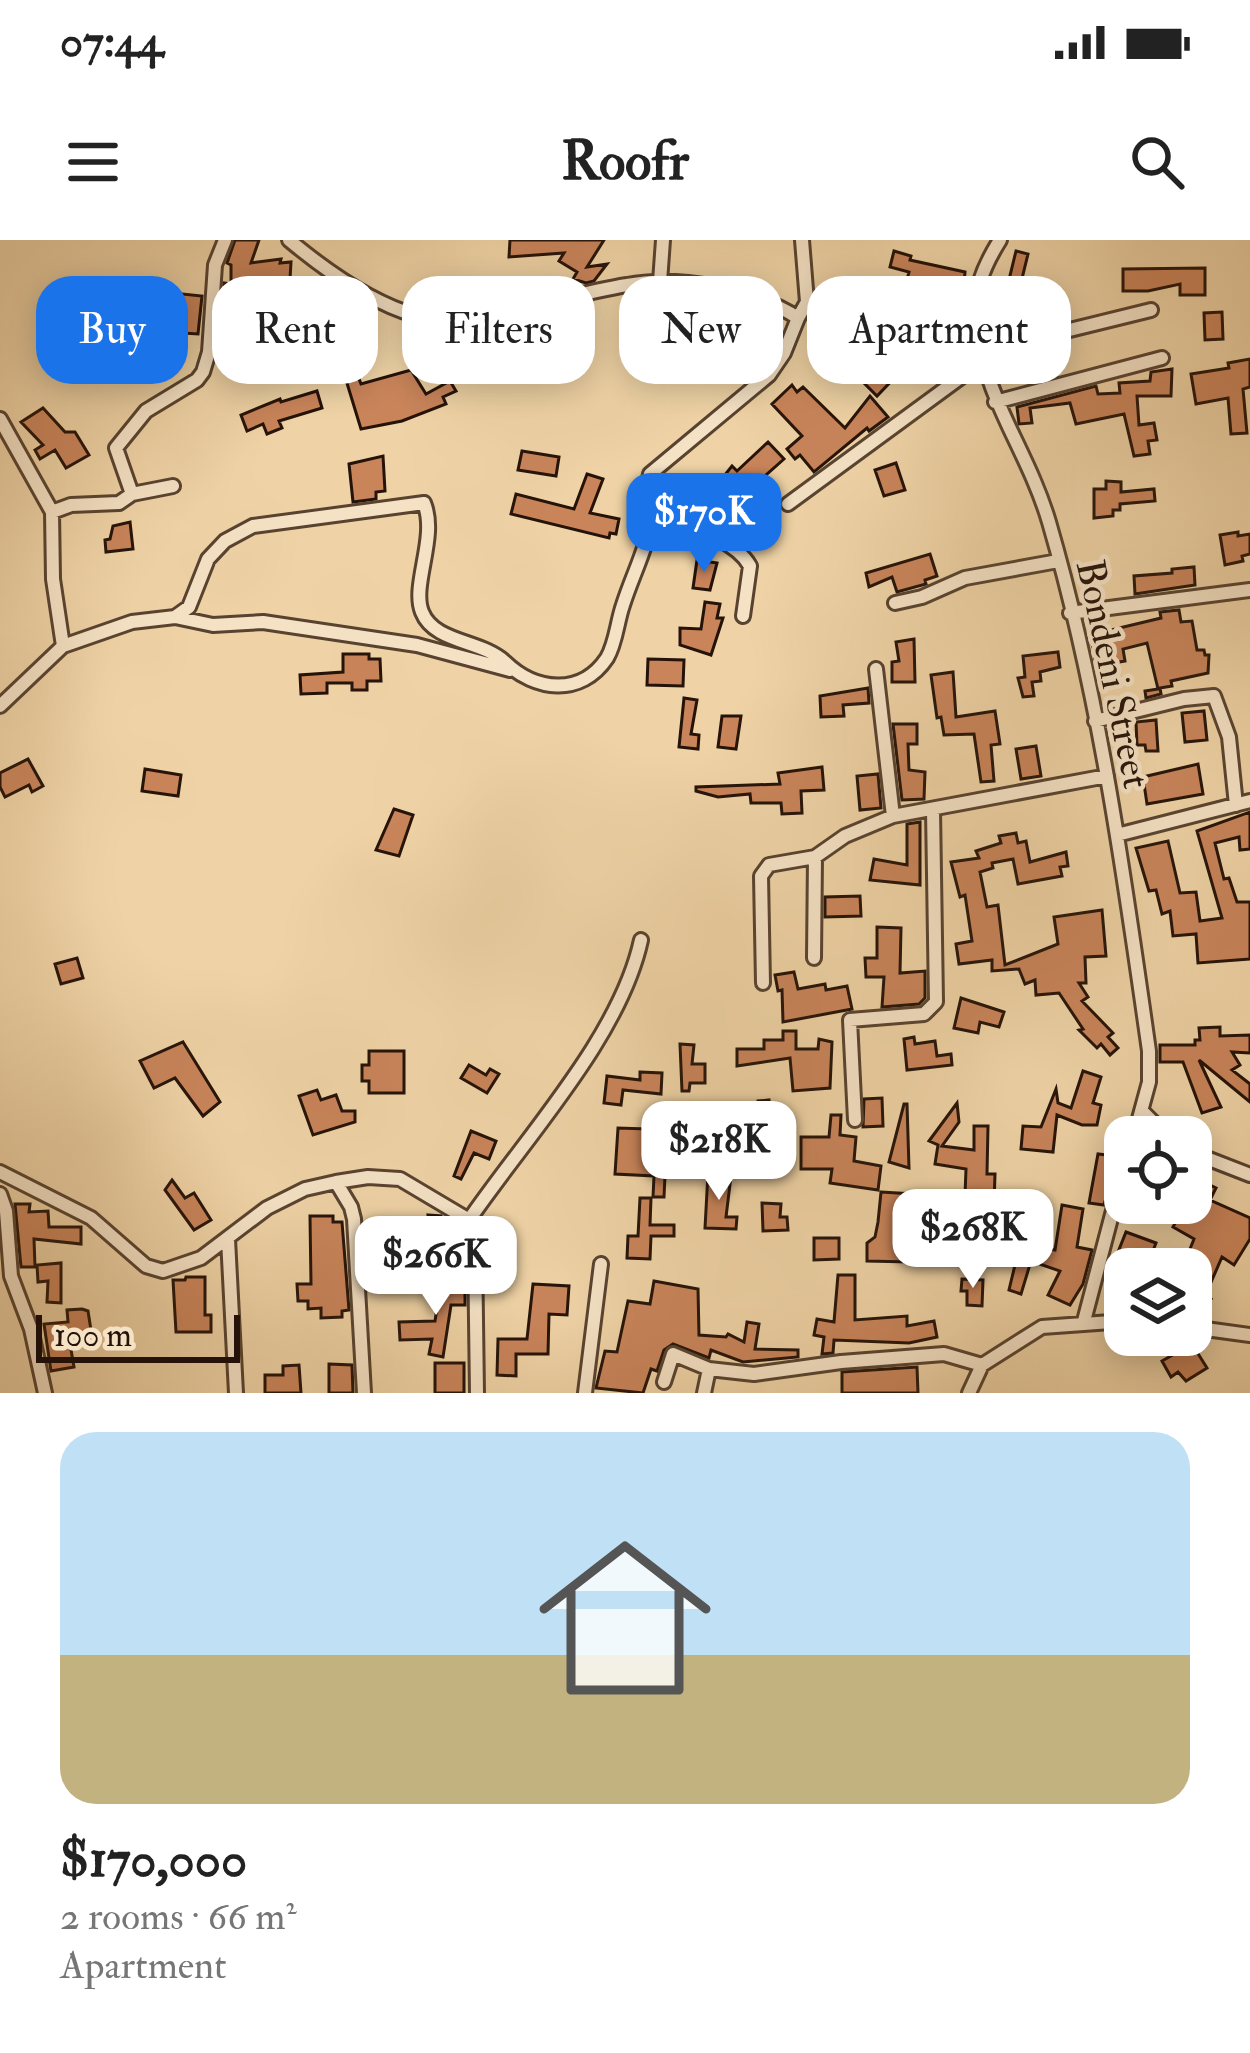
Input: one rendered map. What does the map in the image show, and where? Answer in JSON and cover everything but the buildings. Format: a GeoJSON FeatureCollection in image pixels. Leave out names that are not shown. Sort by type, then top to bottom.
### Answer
{"type":"FeatureCollection","features":[{"type":"Feature","properties":{"kind":"street"},"geometry":{"type":"LineString","coordinates":[[132,494],[116,448],[146,411],[203,372],[209,352],[215,265],[225,240]]}},
{"type":"Feature","properties":{"kind":"street"},"geometry":{"type":"LineString","coordinates":[[289,240],[374,298],[420,317],[483,316],[619,286]]}},
{"type":"Feature","properties":{"kind":"street"},"geometry":{"type":"LineString","coordinates":[[660,276],[663,240]]}},
{"type":"Feature","properties":{"kind":"street"},"geometry":{"type":"LineString","coordinates":[[175,617],[189,607],[208,560],[225,541],[254,526],[424,503],[429,527],[422,611],[437,631],[488,649],[538,685],[573,685],[609,656],[652,514],[650,474],[769,376],[784,353],[807,302],[802,240]]}},
{"type":"Feature","properties":{"kind":"street","name":"Bondeni Street"},"geometry":{"type":"LineString","coordinates":[[983,276],[1000,240]]}},
{"type":"Feature","properties":{"kind":"street"},"geometry":{"type":"LineString","coordinates":[[783,309],[798,318]]}},
{"type":"Feature","properties":{"kind":"street"},"geometry":{"type":"LineString","coordinates":[[1071,332],[1151,310]]}},
{"type":"Feature","properties":{"kind":"street"},"geometry":{"type":"LineString","coordinates":[[995,402],[1162,358]]}},
{"type":"Feature","properties":{"kind":"street"},"geometry":{"type":"LineString","coordinates":[[788,504],[946,384]]}},
{"type":"Feature","properties":{"kind":"street","name":"Bondeni Street"},"geometry":{"type":"LineString","coordinates":[[990,384],[1029,469],[1058,560],[1107,776],[1150,1051],[1142,1116]]}},
{"type":"Feature","properties":{"kind":"street"},"geometry":{"type":"LineString","coordinates":[[0,419],[52,512],[53,579],[63,646]]}},
{"type":"Feature","properties":{"kind":"street"},"geometry":{"type":"LineString","coordinates":[[52,512],[71,505],[118,503],[132,494],[173,486]]}},
{"type":"Feature","properties":{"kind":"street"},"geometry":{"type":"LineString","coordinates":[[652,514],[730,546],[747,559],[750,566],[742,616]]}},
{"type":"Feature","properties":{"kind":"street"},"geometry":{"type":"LineString","coordinates":[[895,603],[964,578],[1058,560]]}},
{"type":"Feature","properties":{"kind":"street"},"geometry":{"type":"LineString","coordinates":[[1070,613],[1250,590]]}},
{"type":"Feature","properties":{"kind":"street"},"geometry":{"type":"LineString","coordinates":[[0,706],[63,646],[132,622],[175,617],[213,625],[262,622],[417,645],[513,671]]}},
{"type":"Feature","properties":{"kind":"street"},"geometry":{"type":"LineString","coordinates":[[876,669],[893,816]]}},
{"type":"Feature","properties":{"kind":"street"},"geometry":{"type":"LineString","coordinates":[[1095,721],[1214,696],[1229,737],[1243,803],[1117,835]]}},
{"type":"Feature","properties":{"kind":"street"},"geometry":{"type":"LineString","coordinates":[[764,983],[760,927],[764,868],[814,857],[844,836],[893,816],[1107,776]]}},
{"type":"Feature","properties":{"kind":"street"},"geometry":{"type":"LineString","coordinates":[[855,1120],[850,1020],[924,1014],[936,1002],[933,810]]}},
{"type":"Feature","properties":{"kind":"street"},"geometry":{"type":"LineString","coordinates":[[814,857],[814,958]]}},
{"type":"Feature","properties":{"kind":"street"},"geometry":{"type":"LineString","coordinates":[[469,1220],[563,1091],[611,1015],[629,983],[640,940]]}},
{"type":"Feature","properties":{"kind":"street"},"geometry":{"type":"LineString","coordinates":[[1143,1112],[1147,1116]]}},
{"type":"Feature","properties":{"kind":"street"},"geometry":{"type":"LineString","coordinates":[[1212,1160],[1250,1175]]}},
{"type":"Feature","properties":{"kind":"street"},"geometry":{"type":"LineString","coordinates":[[0,1172],[92,1218],[146,1266],[163,1271],[201,1258],[267,1208],[305,1190],[368,1177],[400,1179],[469,1220],[475,1247],[477,1393]]}},
{"type":"Feature","properties":{"kind":"street"},"geometry":{"type":"LineString","coordinates":[[335,1182],[347,1197],[354,1219],[364,1393]]}},
{"type":"Feature","properties":{"kind":"street"},"geometry":{"type":"LineString","coordinates":[[0,1194],[6,1211],[10,1276],[32,1329],[45,1393]]}},
{"type":"Feature","properties":{"kind":"street"},"geometry":{"type":"LineString","coordinates":[[1084,1321],[1109,1224]]}},
{"type":"Feature","properties":{"kind":"street"},"geometry":{"type":"LineString","coordinates":[[228,1239],[236,1393]]}},
{"type":"Feature","properties":{"kind":"street"},"geometry":{"type":"LineString","coordinates":[[585,1393],[601,1264]]}},
{"type":"Feature","properties":{"kind":"street"},"geometry":{"type":"LineString","coordinates":[[969,1393],[982,1365],[1042,1327],[1104,1321]]}},
{"type":"Feature","properties":{"kind":"street"},"geometry":{"type":"LineString","coordinates":[[1212,1330],[1250,1335]]}},
{"type":"Feature","properties":{"kind":"street"},"geometry":{"type":"LineString","coordinates":[[664,1382],[673,1354],[710,1369],[754,1374],[944,1354],[982,1365]]}},
{"type":"Feature","properties":{"kind":"street"},"geometry":{"type":"LineString","coordinates":[[704,1393],[710,1369]]}}]}
